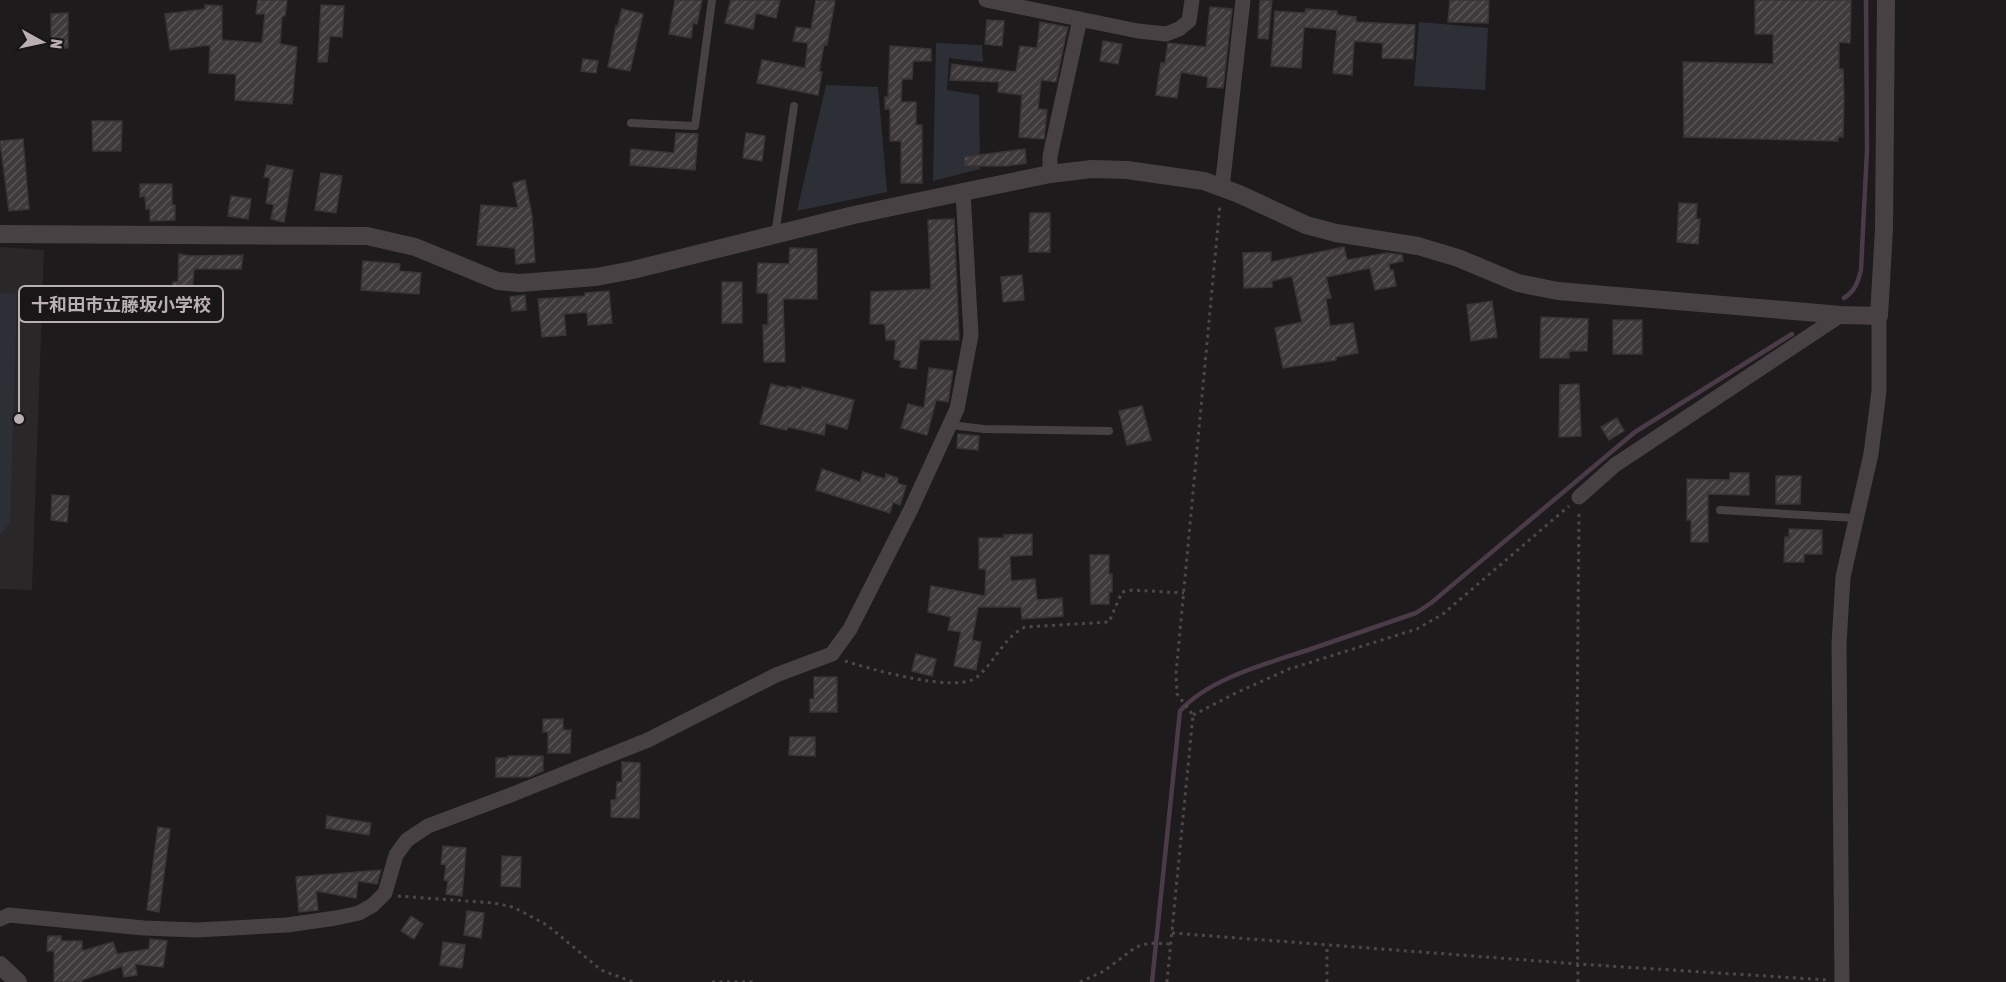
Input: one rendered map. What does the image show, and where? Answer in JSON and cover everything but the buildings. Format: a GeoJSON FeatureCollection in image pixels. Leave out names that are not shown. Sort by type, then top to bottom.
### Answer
{"type":"FeatureCollection","features":[{"type":"Feature","properties":{"kind":"street"},"geometry":{"type":"LineString","coordinates":[[986,0],[1138,31],[1166,34],[1179,29],[1189,21],[1192,0]]}},
{"type":"Feature","properties":{"kind":"street"},"geometry":{"type":"LineString","coordinates":[[1222,188],[1243,0]]}},
{"type":"Feature","properties":{"kind":"street"},"geometry":{"type":"LineString","coordinates":[[1846,982],[1839,644],[1843,577],[1871,454],[1879,391],[1884,229],[1886,0]]}},
{"type":"Feature","properties":{"kind":"street"},"geometry":{"type":"LineString","coordinates":[[1050,174],[1050,156],[1080,19]]}},
{"type":"Feature","properties":{"kind":"street"},"geometry":{"type":"LineString","coordinates":[[0,234],[367,236],[416,247],[498,281],[520,283],[596,277],[633,270],[775,235],[1050,174],[1092,169],[1127,170],[1204,181],[1306,225],[1336,233],[1418,246],[1458,258],[1518,283],[1558,291],[1841,315],[1880,316]]}},
{"type":"Feature","properties":{"kind":"street"},"geometry":{"type":"LineString","coordinates":[[0,920],[9,915],[144,928],[197,930],[287,924],[359,913],[373,905],[385,893],[396,855],[407,840],[428,826],[648,740],[776,675],[832,654],[850,629],[911,509],[957,408],[971,335],[963,192]]}},
{"type":"Feature","properties":{"kind":"street"},"geometry":{"type":"LineString","coordinates":[[1579,497],[1615,465],[1841,315]]}},
{"type":"Feature","properties":{"kind":"street"},"geometry":{"type":"LineString","coordinates":[[0,965],[18,982]]}},
{"type":"Feature","properties":{"kind":"lane"},"geometry":{"type":"LineString","coordinates":[[631,123],[695,126],[712,0]]}},
{"type":"Feature","properties":{"kind":"lane"},"geometry":{"type":"LineString","coordinates":[[775,235],[794,106]]}},
{"type":"Feature","properties":{"kind":"lane"},"geometry":{"type":"LineString","coordinates":[[950,425],[984,429],[1109,431]]}},
{"type":"Feature","properties":{"kind":"lane"},"geometry":{"type":"LineString","coordinates":[[1720,510],[1855,518]]}},
{"type":"Feature","properties":{"kind":"path"},"geometry":{"type":"LineString","coordinates":[[1167,982],[1193,715],[1177,694],[1176,674],[1222,188]]}},
{"type":"Feature","properties":{"kind":"path"},"geometry":{"type":"LineString","coordinates":[[1193,715],[1289,669],[1417,629],[1443,614],[1579,497]]}},
{"type":"Feature","properties":{"kind":"path"},"geometry":{"type":"LineString","coordinates":[[1578,982],[1576,834],[1579,497]]}},
{"type":"Feature","properties":{"kind":"path"},"geometry":{"type":"LineString","coordinates":[[832,654],[857,665],[926,681],[957,683],[974,680],[1015,632],[1025,627],[1109,622],[1122,592],[1133,590],[1184,593]]}},
{"type":"Feature","properties":{"kind":"path"},"geometry":{"type":"LineString","coordinates":[[385,893],[404,898],[494,903],[513,907],[547,925],[601,970],[633,982]]}},
{"type":"Feature","properties":{"kind":"path"},"geometry":{"type":"LineString","coordinates":[[1172,933],[1846,982]]}},
{"type":"Feature","properties":{"kind":"path"},"geometry":{"type":"LineString","coordinates":[[1080,982],[1104,971],[1136,947],[1150,943],[1171,944]]}},
{"type":"Feature","properties":{"kind":"path"},"geometry":{"type":"LineString","coordinates":[[1326,982],[1327,946]]}},
{"type":"Feature","properties":{"kind":"path"},"geometry":{"type":"LineString","coordinates":[[712,982],[754,982]]}},
{"type":"Feature","properties":{"kind":"shaded area"},"geometry":{"type":"Polygon","coordinates":[[[1419,22],[1488,28],[1485,90],[1414,86],[1419,22]]]}},
{"type":"Feature","properties":{"kind":"shaded area"},"geometry":{"type":"Polygon","coordinates":[[[936,43],[982,45],[983,62],[949,58],[947,90],[979,95],[980,169],[933,181],[936,43]]]}},
{"type":"Feature","properties":{"kind":"shaded area"},"geometry":{"type":"Polygon","coordinates":[[[826,85],[878,87],[887,192],[797,211],[826,85]]]}},
{"type":"Feature","properties":{"kind":"shaded area"},"geometry":{"type":"Polygon","coordinates":[[[0,247],[44,250],[32,590],[0,589],[0,247]]]}},
{"type":"Feature","properties":{"kind":"shaded area"},"geometry":{"type":"Polygon","coordinates":[[[0,293],[17,294],[10,523],[0,535],[0,293]]]}},
{"type":"Feature","properties":{"kind":"waterway"},"geometry":{"type":"LineString","coordinates":[[1844,298],[1855,286],[1861,270],[1867,150],[1866,0]]}},
{"type":"Feature","properties":{"kind":"waterway"},"geometry":{"type":"LineString","coordinates":[[1152,982],[1180,711],[1207,689],[1241,673],[1416,613],[1431,603],[1635,432],[1792,334]]}},
{"type":"Feature","properties":{"kind":"place","name":"十和田市立藤坂小学校"},"geometry":{"type":"Point","coordinates":[19,419]}}]}
